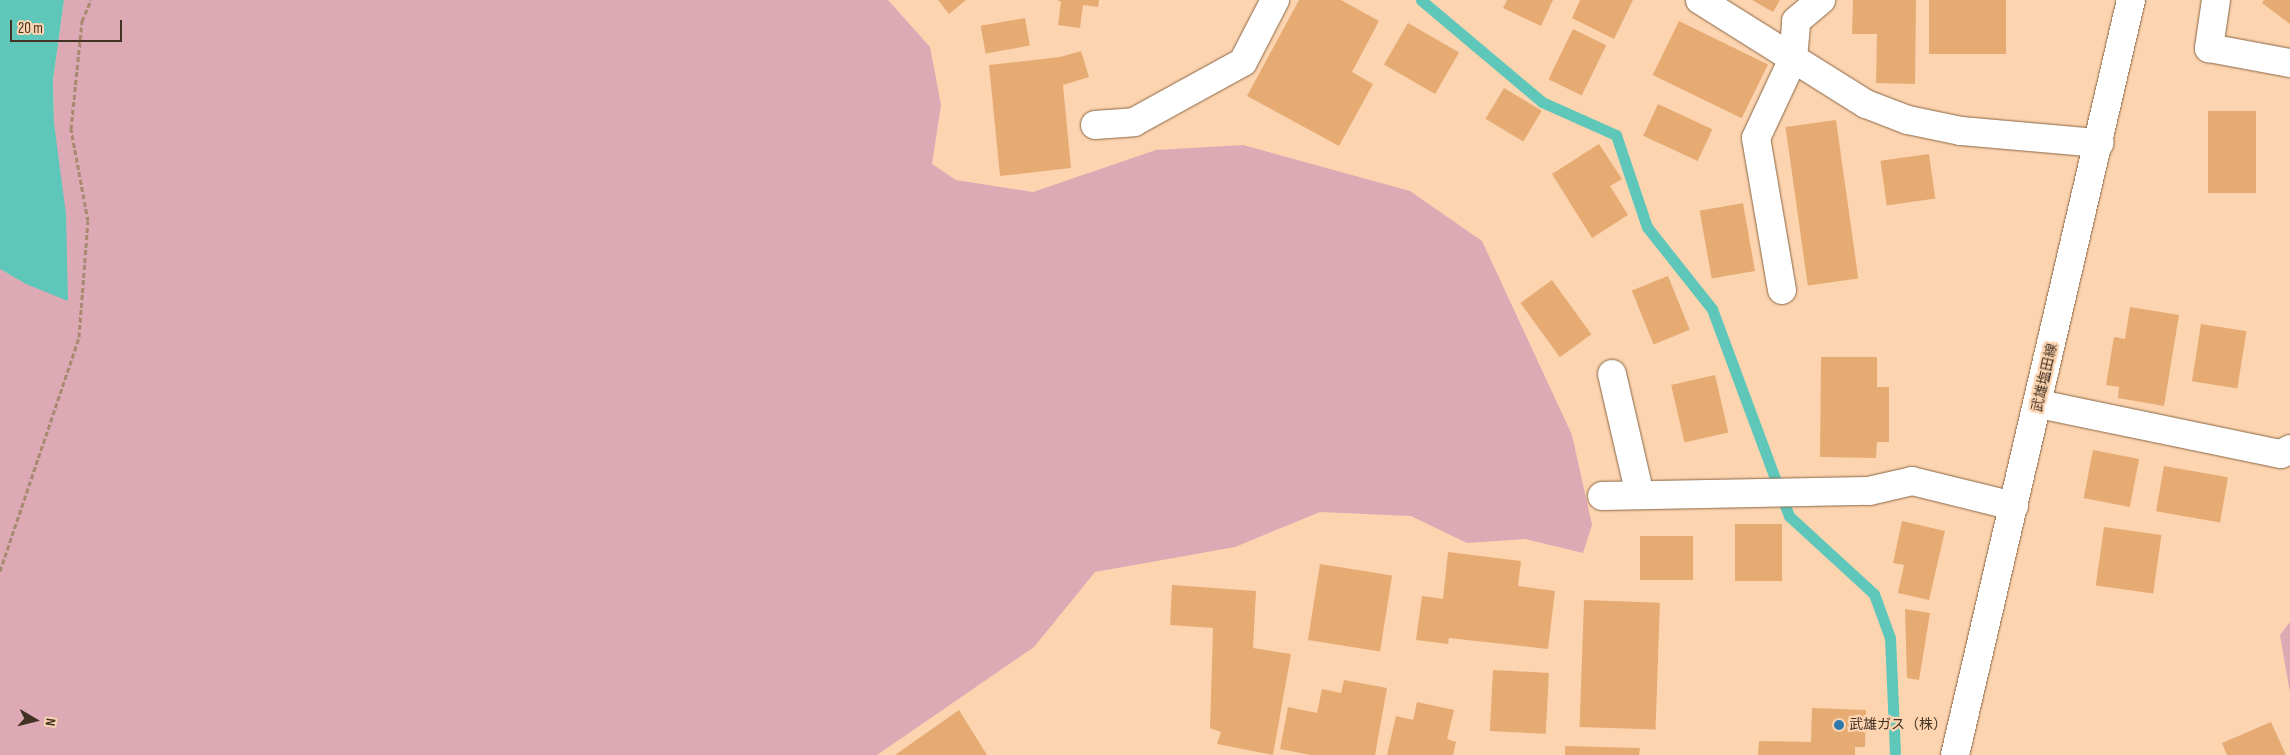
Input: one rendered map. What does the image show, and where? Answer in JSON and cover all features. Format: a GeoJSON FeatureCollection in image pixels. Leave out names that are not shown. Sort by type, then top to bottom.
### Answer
{"type":"FeatureCollection","features":[{"type":"Feature","properties":{"kind":"street"},"geometry":{"type":"LineString","coordinates":[[1096,125],[1134,122],[1243,62],[1275,0]]}},
{"type":"Feature","properties":{"kind":"street"},"geometry":{"type":"LineString","coordinates":[[1700,0],[1866,104],[1908,120],[1961,131],[2100,144]]}},
{"type":"Feature","properties":{"kind":"street"},"geometry":{"type":"LineString","coordinates":[[1782,290],[1756,138],[1793,59],[1796,21],[1821,0]]}},
{"type":"Feature","properties":{"kind":"street","name":"武雄塩田線"},"geometry":{"type":"LineString","coordinates":[[1955,755],[2100,144],[2131,0]]}},
{"type":"Feature","properties":{"kind":"street"},"geometry":{"type":"LineString","coordinates":[[2216,0],[2209,48],[2290,63]]}},
{"type":"Feature","properties":{"kind":"street"},"geometry":{"type":"LineString","coordinates":[[1612,374],[1640,495]]}},
{"type":"Feature","properties":{"kind":"street"},"geometry":{"type":"LineString","coordinates":[[2039,404],[2281,454],[2290,449]]}},
{"type":"Feature","properties":{"kind":"street"},"geometry":{"type":"LineString","coordinates":[[1602,496],[1869,491],[1912,481],[2014,506]]}},
{"type":"Feature","properties":{"kind":"path"},"geometry":{"type":"LineString","coordinates":[[0,571],[79,337],[88,221],[71,129],[82,21],[91,0]]}},
{"type":"Feature","properties":{"kind":"shaded area"},"geometry":{"type":"Polygon","coordinates":[[[64,0],[888,0],[930,47],[941,105],[932,164],[956,180],[1033,192],[1156,150],[1243,145],[1410,191],[1482,241],[1572,435],[1592,525],[1583,553],[1525,539],[1467,543],[1411,516],[1320,512],[1235,547],[1095,572],[1034,647],[877,755],[0,755],[0,269],[26,284],[54,123],[53,80],[64,0]]]}},
{"type":"Feature","properties":{"kind":"shaded area"},"geometry":{"type":"Polygon","coordinates":[[[2290,622],[2290,693],[2280,635],[2290,622]]]}},
{"type":"Feature","properties":{"kind":"water"},"geometry":{"type":"Polygon","coordinates":[[[0,0],[64,0],[53,80],[54,123],[66,214],[68,301],[26,284],[0,269],[0,0]]]}},
{"type":"Feature","properties":{"kind":"building"},"geometry":{"type":"Polygon","coordinates":[[[938,0],[966,0],[949,14],[938,0]]]}},
{"type":"Feature","properties":{"kind":"building"},"geometry":{"type":"Polygon","coordinates":[[[1057,0],[1099,0],[1098,7],[1083,5],[1080,28],[1058,25],[1061,2],[1057,0]]]}},
{"type":"Feature","properties":{"kind":"building"},"geometry":{"type":"Polygon","coordinates":[[[1299,0],[1341,0],[1379,21],[1352,72],[1373,84],[1339,146],[1247,96],[1299,0]]]}},
{"type":"Feature","properties":{"kind":"building"},"geometry":{"type":"Polygon","coordinates":[[[1507,0],[1553,0],[1541,26],[1503,8],[1507,0]]]}},
{"type":"Feature","properties":{"kind":"building"},"geometry":{"type":"Polygon","coordinates":[[[1580,0],[1633,0],[1614,39],[1572,18],[1580,0]]]}},
{"type":"Feature","properties":{"kind":"building"},"geometry":{"type":"Polygon","coordinates":[[[1752,0],[1780,0],[1773,12],[1752,0]]]}},
{"type":"Feature","properties":{"kind":"building"},"geometry":{"type":"Polygon","coordinates":[[[1853,0],[1916,0],[1915,84],[1876,83],[1877,34],[1852,34],[1853,0]]]}},
{"type":"Feature","properties":{"kind":"building"},"geometry":{"type":"Polygon","coordinates":[[[1929,0],[2006,0],[2006,54],[1929,54],[1929,0]]]}},
{"type":"Feature","properties":{"kind":"building"},"geometry":{"type":"Polygon","coordinates":[[[2264,0],[2290,0],[2290,24],[2262,3],[2264,0]]]}},
{"type":"Feature","properties":{"kind":"building"},"geometry":{"type":"Polygon","coordinates":[[[1025,18],[1030,46],[986,53],[981,26],[1025,18]]]}},
{"type":"Feature","properties":{"kind":"building"},"geometry":{"type":"Polygon","coordinates":[[[1679,21],[1768,64],[1742,118],[1653,75],[1679,21]]]}},
{"type":"Feature","properties":{"kind":"building"},"geometry":{"type":"Polygon","coordinates":[[[1408,23],[1459,52],[1435,94],[1384,65],[1408,23]]]}},
{"type":"Feature","properties":{"kind":"building"},"geometry":{"type":"Polygon","coordinates":[[[1573,29],[1606,45],[1582,96],[1548,79],[1573,29]]]}},
{"type":"Feature","properties":{"kind":"building"},"geometry":{"type":"Polygon","coordinates":[[[1081,51],[1089,77],[1063,85],[1071,168],[1000,176],[989,65],[1060,57],[1081,51]]]}},
{"type":"Feature","properties":{"kind":"building"},"geometry":{"type":"Polygon","coordinates":[[[1504,88],[1542,111],[1523,142],[1485,119],[1504,88]]]}},
{"type":"Feature","properties":{"kind":"building"},"geometry":{"type":"Polygon","coordinates":[[[1658,104],[1712,129],[1698,161],[1643,136],[1658,104]]]}},
{"type":"Feature","properties":{"kind":"building"},"geometry":{"type":"Polygon","coordinates":[[[2208,111],[2256,111],[2256,193],[2208,193],[2208,111]]]}},
{"type":"Feature","properties":{"kind":"building"},"geometry":{"type":"Polygon","coordinates":[[[1836,120],[1858,278],[1808,286],[1785,127],[1836,120]]]}},
{"type":"Feature","properties":{"kind":"building"},"geometry":{"type":"Polygon","coordinates":[[[1599,144],[1622,179],[1610,186],[1628,215],[1592,238],[1552,174],[1599,144]]]}},
{"type":"Feature","properties":{"kind":"building"},"geometry":{"type":"Polygon","coordinates":[[[1929,154],[1935,199],[1887,205],[1880,161],[1929,154]]]}},
{"type":"Feature","properties":{"kind":"building"},"geometry":{"type":"Polygon","coordinates":[[[1743,203],[1755,271],[1712,279],[1700,211],[1743,203]]]}},
{"type":"Feature","properties":{"kind":"building"},"geometry":{"type":"Polygon","coordinates":[[[1668,276],[1690,330],[1654,344],[1632,291],[1668,276]]]}},
{"type":"Feature","properties":{"kind":"building"},"geometry":{"type":"Polygon","coordinates":[[[1552,280],[1591,334],[1560,357],[1520,303],[1552,280]]]}},
{"type":"Feature","properties":{"kind":"building"},"geometry":{"type":"Polygon","coordinates":[[[2130,307],[2179,315],[2164,406],[2118,398],[2119,387],[2106,385],[2114,337],[2125,339],[2130,307]]]}},
{"type":"Feature","properties":{"kind":"building"},"geometry":{"type":"Polygon","coordinates":[[[2201,324],[2246,331],[2237,388],[2192,381],[2201,324]]]}},
{"type":"Feature","properties":{"kind":"building"},"geometry":{"type":"Polygon","coordinates":[[[1821,357],[1877,357],[1877,387],[1889,387],[1889,442],[1877,442],[1876,458],[1820,457],[1821,357]]]}},
{"type":"Feature","properties":{"kind":"building"},"geometry":{"type":"Polygon","coordinates":[[[1715,375],[1728,432],[1684,443],[1671,385],[1715,375]]]}},
{"type":"Feature","properties":{"kind":"building"},"geometry":{"type":"Polygon","coordinates":[[[2093,450],[2139,459],[2130,507],[2084,498],[2093,450]]]}},
{"type":"Feature","properties":{"kind":"building"},"geometry":{"type":"Polygon","coordinates":[[[2164,466],[2228,477],[2220,523],[2156,511],[2164,466]]]}},
{"type":"Feature","properties":{"kind":"building"},"geometry":{"type":"Polygon","coordinates":[[[1902,521],[1945,531],[1929,600],[1898,593],[1904,565],[1893,563],[1902,521]]]}},
{"type":"Feature","properties":{"kind":"building"},"geometry":{"type":"Polygon","coordinates":[[[1735,524],[1782,524],[1782,581],[1735,581],[1735,524]]]}},
{"type":"Feature","properties":{"kind":"building"},"geometry":{"type":"Polygon","coordinates":[[[2104,527],[2161,535],[2153,593],[2096,585],[2104,527]]]}},
{"type":"Feature","properties":{"kind":"building"},"geometry":{"type":"Polygon","coordinates":[[[1640,536],[1693,536],[1693,580],[1640,580],[1640,536]]]}},
{"type":"Feature","properties":{"kind":"building"},"geometry":{"type":"Polygon","coordinates":[[[1448,552],[1521,561],[1518,586],[1555,591],[1548,649],[1449,638],[1448,644],[1416,640],[1422,596],[1443,599],[1448,552]]]}},
{"type":"Feature","properties":{"kind":"building"},"geometry":{"type":"Polygon","coordinates":[[[1320,564],[1392,575],[1380,651],[1308,640],[1320,564]]]}},
{"type":"Feature","properties":{"kind":"building"},"geometry":{"type":"Polygon","coordinates":[[[1172,585],[1256,591],[1253,648],[1291,654],[1273,755],[1217,744],[1221,732],[1210,728],[1213,628],[1170,625],[1172,585]]]}},
{"type":"Feature","properties":{"kind":"building"},"geometry":{"type":"Polygon","coordinates":[[[1584,600],[1660,603],[1656,730],[1580,727],[1584,600]]]}},
{"type":"Feature","properties":{"kind":"building"},"geometry":{"type":"Polygon","coordinates":[[[1905,609],[1930,613],[1919,680],[1907,678],[1905,609]]]}},
{"type":"Feature","properties":{"kind":"building"},"geometry":{"type":"Polygon","coordinates":[[[1493,670],[1549,673],[1546,734],[1490,731],[1493,670]]]}},
{"type":"Feature","properties":{"kind":"building"},"geometry":{"type":"Polygon","coordinates":[[[1344,680],[1387,688],[1375,755],[1311,755],[1280,749],[1288,707],[1317,713],[1322,689],[1341,693],[1344,680]]]}},
{"type":"Feature","properties":{"kind":"building"},"geometry":{"type":"Polygon","coordinates":[[[1417,702],[1454,710],[1447,739],[1456,742],[1453,755],[1387,755],[1396,716],[1413,720],[1417,702]]]}},
{"type":"Feature","properties":{"kind":"building","name":"武雄ガス（株）"},"geometry":{"type":"Polygon","coordinates":[[[1812,708],[1866,710],[1865,747],[1855,747],[1855,755],[1758,755],[1759,741],[1811,742],[1812,708]]]}},
{"type":"Feature","properties":{"kind":"building"},"geometry":{"type":"Polygon","coordinates":[[[959,710],[987,755],[895,755],[959,710]]]}},
{"type":"Feature","properties":{"kind":"building"},"geometry":{"type":"Polygon","coordinates":[[[2271,722],[2286,755],[2227,755],[2222,743],[2271,722]]]}},
{"type":"Feature","properties":{"kind":"building"},"geometry":{"type":"Polygon","coordinates":[[[1565,746],[1640,748],[1639,755],[1565,755],[1565,746]]]}},
{"type":"Feature","properties":{"kind":"waterway"},"geometry":{"type":"LineString","coordinates":[[1421,0],[1542,102],[1616,135],[1647,227],[1712,309],[1789,516],[1874,594],[1890,638],[1895,752]]}},
{"type":"Feature","properties":{"kind":"place","name":"武雄ガス（株）"},"geometry":{"type":"Point","coordinates":[1839,725]}}]}
